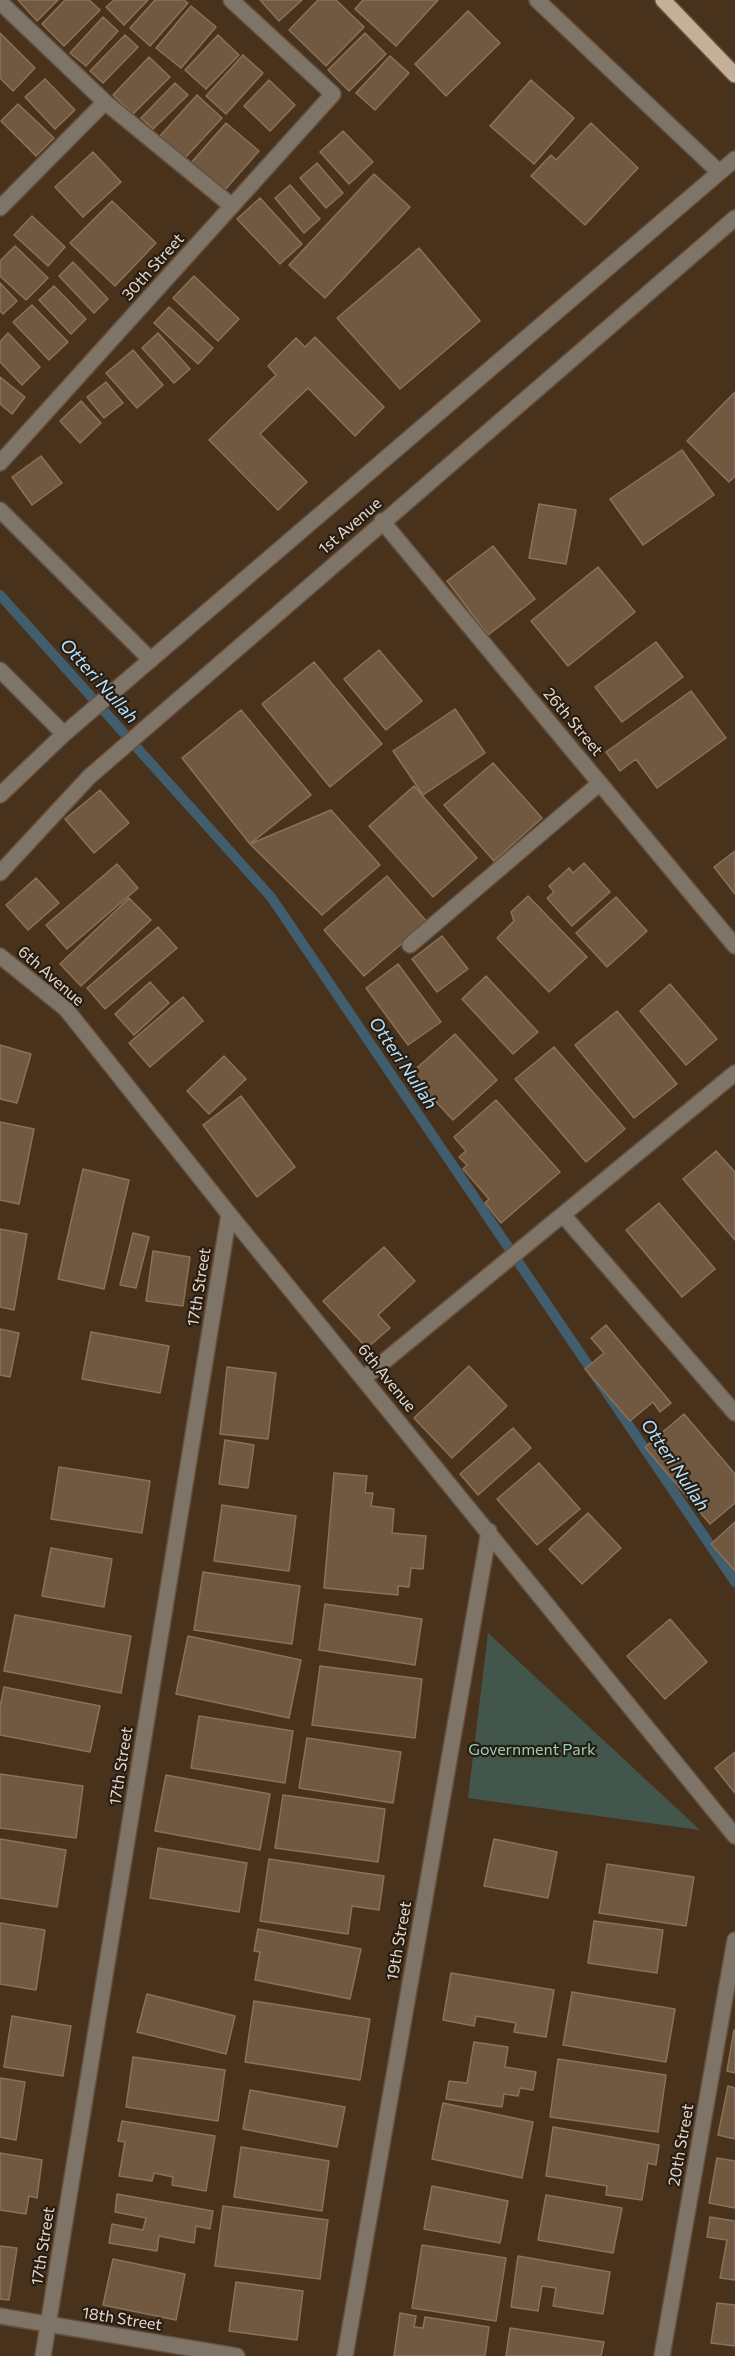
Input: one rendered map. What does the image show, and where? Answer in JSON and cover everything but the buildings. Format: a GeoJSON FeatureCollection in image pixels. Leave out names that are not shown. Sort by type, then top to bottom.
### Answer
{"type":"FeatureCollection","features":[{"type":"Feature","properties":{"kind":"main road"},"geometry":{"type":"LineString","coordinates":[[663,0],[735,75]]}},
{"type":"Feature","properties":{"kind":"street","name":"30th Street"},"geometry":{"type":"LineString","coordinates":[[0,463],[333,94],[231,0]]}},
{"type":"Feature","properties":{"kind":"street"},"geometry":{"type":"LineString","coordinates":[[537,0],[719,172]]}},
{"type":"Feature","properties":{"kind":"street"},"geometry":{"type":"LineString","coordinates":[[0,2],[105,102],[232,206]]}},
{"type":"Feature","properties":{"kind":"street"},"geometry":{"type":"LineString","coordinates":[[0,208],[105,102]]}},
{"type":"Feature","properties":{"kind":"street","name":"1st Avenue"},"geometry":{"type":"LineString","coordinates":[[0,795],[110,694],[735,159]]}},
{"type":"Feature","properties":{"kind":"street","name":"1st Avenue"},"geometry":{"type":"LineString","coordinates":[[0,873],[89,777],[382,521],[735,218]]}},
{"type":"Feature","properties":{"kind":"street"},"geometry":{"type":"LineString","coordinates":[[0,510],[151,660]]}},
{"type":"Feature","properties":{"kind":"street","name":"26th Street"},"geometry":{"type":"LineString","coordinates":[[382,521],[735,946]]}},
{"type":"Feature","properties":{"kind":"street"},"geometry":{"type":"LineString","coordinates":[[0,670],[64,734]]}},
{"type":"Feature","properties":{"kind":"street"},"geometry":{"type":"LineString","coordinates":[[410,945],[600,783]]}},
{"type":"Feature","properties":{"kind":"street","name":"6th Avenue"},"geometry":{"type":"LineString","coordinates":[[0,956],[66,1009],[229,1214],[735,1836]]}},
{"type":"Feature","properties":{"kind":"street"},"geometry":{"type":"LineString","coordinates":[[364,1378],[735,1073]]}},
{"type":"Feature","properties":{"kind":"street","name":"17th Street"},"geometry":{"type":"LineString","coordinates":[[43,2356],[229,1214]]}},
{"type":"Feature","properties":{"kind":"street"},"geometry":{"type":"LineString","coordinates":[[563,1215],[735,1413]]}},
{"type":"Feature","properties":{"kind":"street","name":"19th Street"},"geometry":{"type":"LineString","coordinates":[[345,2356],[489,1531]]}},
{"type":"Feature","properties":{"kind":"street","name":"20th Street"},"geometry":{"type":"LineString","coordinates":[[662,2356],[735,1940]]}},
{"type":"Feature","properties":{"kind":"street","name":"18th Street"},"geometry":{"type":"LineString","coordinates":[[0,2316],[237,2356]]}},
{"type":"Feature","properties":{"kind":"green space","name":"Government Park"},"geometry":{"type":"Polygon","coordinates":[[[488,1633],[700,1830],[468,1798],[488,1633]]]}},
{"type":"Feature","properties":{"kind":"waterway","name":"Otteri Nullah"},"geometry":{"type":"LineString","coordinates":[[0,595],[271,897],[735,1582]]}}]}
